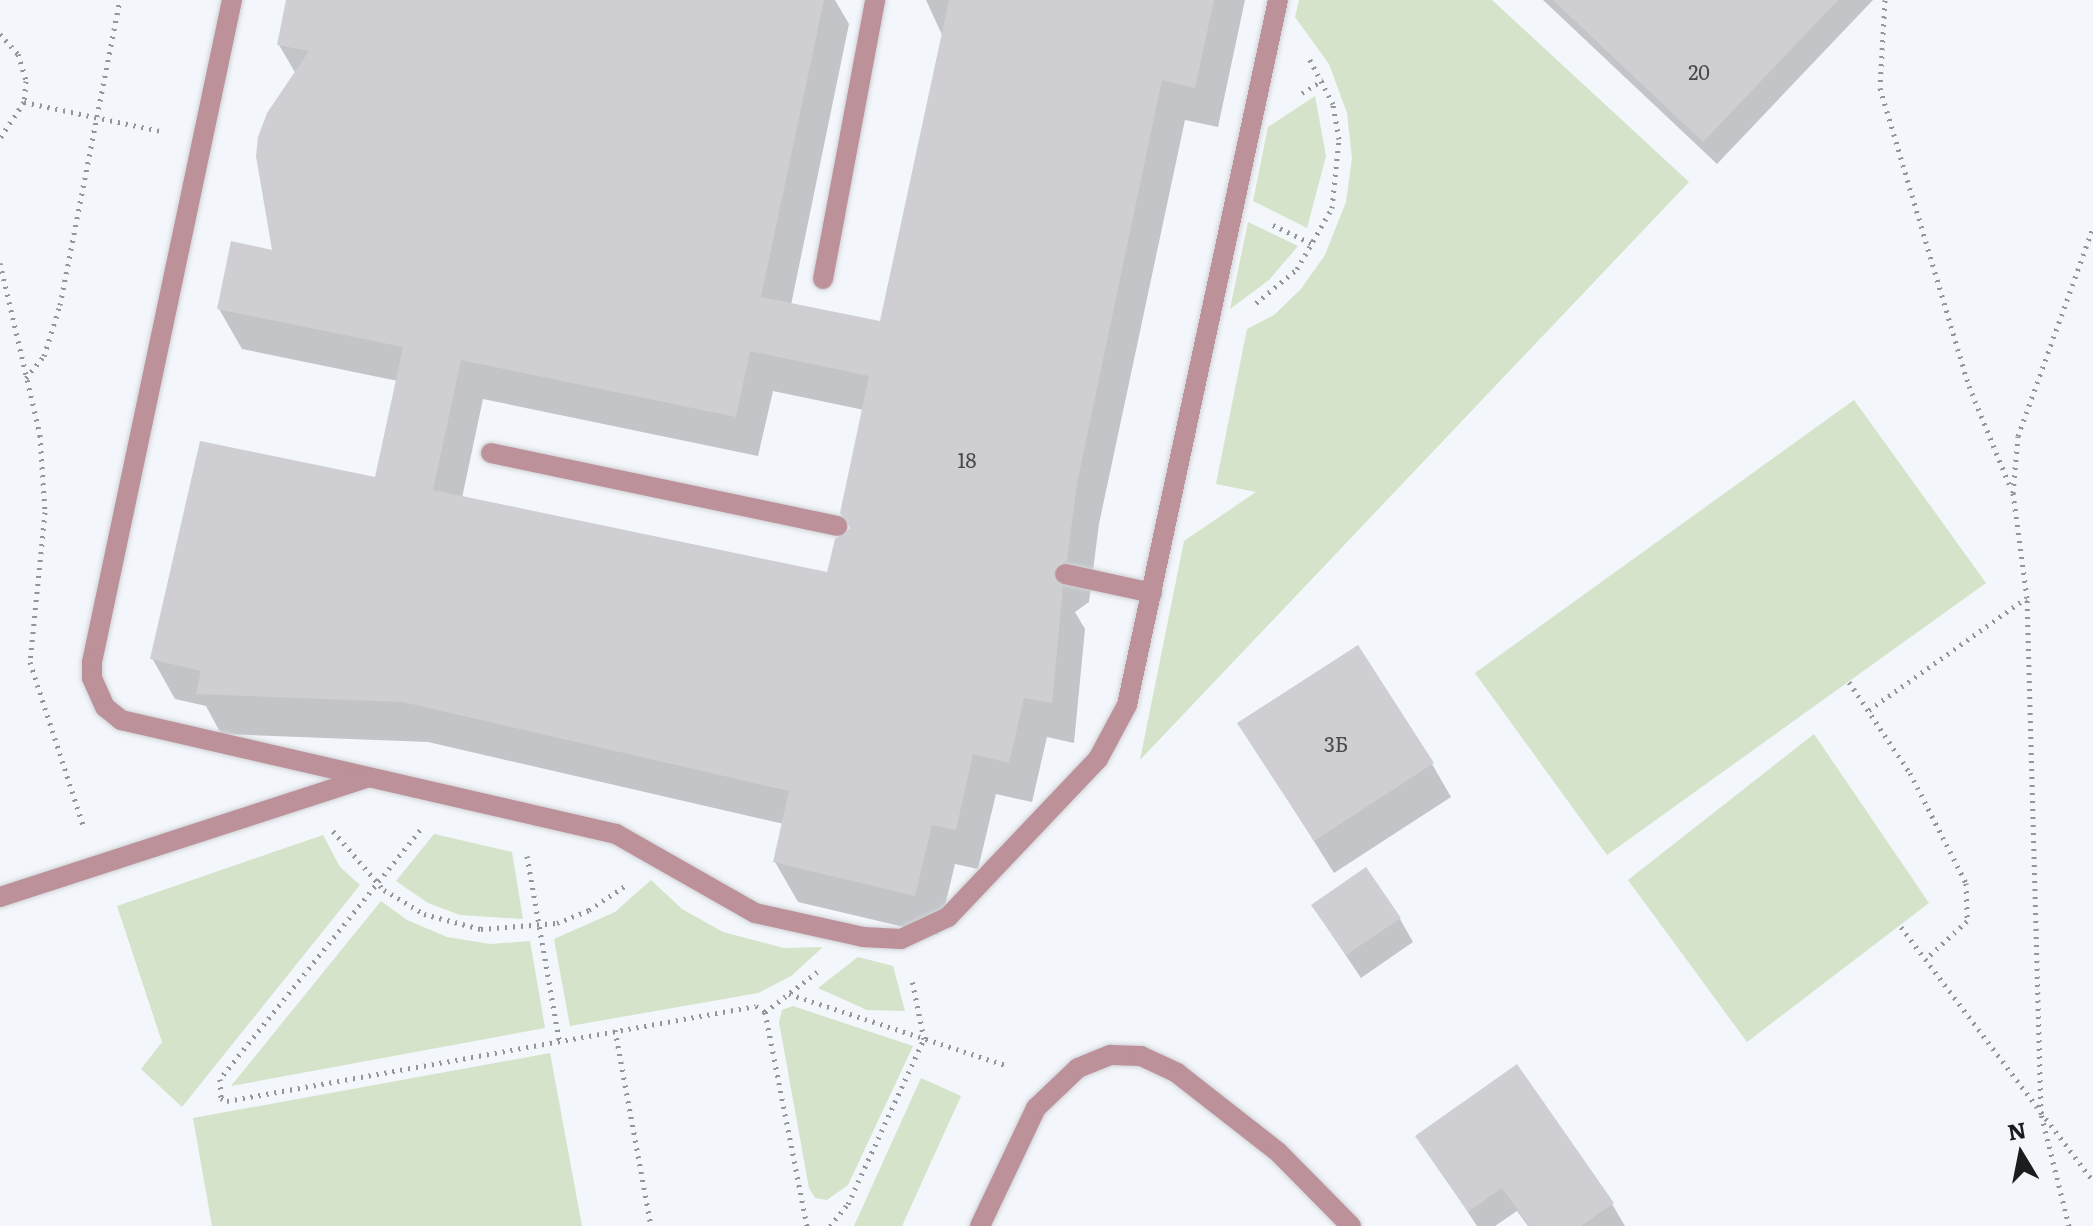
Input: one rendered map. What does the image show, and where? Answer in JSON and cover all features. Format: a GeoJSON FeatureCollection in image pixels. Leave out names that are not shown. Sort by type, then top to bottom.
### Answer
{"type":"FeatureCollection","features":[{"type":"Feature","properties":{"kind":"street"},"geometry":{"type":"LineString","coordinates":[[232,0],[92,678],[105,707],[121,720],[616,834],[658,855],[746,909],[863,937],[901,939],[948,917],[1098,759],[1127,705],[1276,9]]}},
{"type":"Feature","properties":{"kind":"street"},"geometry":{"type":"LineString","coordinates":[[823,279],[875,0]]}},
{"type":"Feature","properties":{"kind":"street"},"geometry":{"type":"LineString","coordinates":[[491,453],[837,526]]}},
{"type":"Feature","properties":{"kind":"street"},"geometry":{"type":"LineString","coordinates":[[1065,574],[1152,593]]}},
{"type":"Feature","properties":{"kind":"street"},"geometry":{"type":"LineString","coordinates":[[97,866],[86,869],[369,777]]}},
{"type":"Feature","properties":{"kind":"street"},"geometry":{"type":"LineString","coordinates":[[0,897],[97,866]]}},
{"type":"Feature","properties":{"kind":"street"},"geometry":{"type":"LineString","coordinates":[[980,1226],[1036,1108],[1053,1087],[1091,1061],[1111,1055],[1141,1056],[1177,1073],[1278,1152],[1351,1226]]}},
{"type":"Feature","properties":{"kind":"path"},"geometry":{"type":"LineString","coordinates":[[25,379],[44,356],[58,313],[120,0]]}},
{"type":"Feature","properties":{"kind":"path"},"geometry":{"type":"LineString","coordinates":[[1885,0],[1880,88],[1969,386],[2013,493]]}},
{"type":"Feature","properties":{"kind":"path"},"geometry":{"type":"LineString","coordinates":[[1209,326],[1271,293],[1297,269],[1318,241],[1334,197],[1339,139],[1333,104],[1300,43],[1276,9]]}},
{"type":"Feature","properties":{"kind":"path"},"geometry":{"type":"LineString","coordinates":[[0,34],[18,54],[26,81],[24,102],[0,138]]}},
{"type":"Feature","properties":{"kind":"path"},"geometry":{"type":"LineString","coordinates":[[24,102],[202,141]]}},
{"type":"Feature","properties":{"kind":"path"},"geometry":{"type":"LineString","coordinates":[[2069,1226],[2041,1114],[2027,598],[2013,493],[2018,436],[2093,228]]}},
{"type":"Feature","properties":{"kind":"path"},"geometry":{"type":"LineString","coordinates":[[0,263],[40,435],[45,512],[30,662],[97,866]]}},
{"type":"Feature","properties":{"kind":"path"},"geometry":{"type":"LineString","coordinates":[[1869,710],[2027,598]]}},
{"type":"Feature","properties":{"kind":"path"},"geometry":{"type":"LineString","coordinates":[[1849,682],[1910,773],[1966,883],[1967,921],[1928,957]]}},
{"type":"Feature","properties":{"kind":"path"},"geometry":{"type":"LineString","coordinates":[[317,794],[333,830],[377,884],[439,918],[481,929],[539,927],[589,910],[658,855]]}},
{"type":"Feature","properties":{"kind":"path"},"geometry":{"type":"LineString","coordinates":[[448,795],[220,1079],[221,1098],[227,1101],[749,1006],[765,1012]]}},
{"type":"Feature","properties":{"kind":"path"},"geometry":{"type":"LineString","coordinates":[[519,812],[559,1040]]}},
{"type":"Feature","properties":{"kind":"path"},"geometry":{"type":"LineString","coordinates":[[1901,927],[1928,957],[2093,1181]]}},
{"type":"Feature","properties":{"kind":"path"},"geometry":{"type":"LineString","coordinates":[[765,1012],[863,937]]}},
{"type":"Feature","properties":{"kind":"path"},"geometry":{"type":"LineString","coordinates":[[830,1226],[848,1204],[924,1039],[901,939]]}},
{"type":"Feature","properties":{"kind":"path"},"geometry":{"type":"LineString","coordinates":[[789,994],[1008,1066]]}},
{"type":"Feature","properties":{"kind":"path"},"geometry":{"type":"LineString","coordinates":[[765,1012],[807,1226]]}},
{"type":"Feature","properties":{"kind":"path"},"geometry":{"type":"LineString","coordinates":[[615,1030],[651,1226]]}},
{"type":"Feature","properties":{"kind":"green space"},"geometry":{"type":"Polygon","coordinates":[[[1299,0],[1492,0],[1689,182],[1140,760],[1184,541],[1256,492],[1216,484],[1247,329],[1274,315],[1301,289],[1325,255],[1346,202],[1352,158],[1347,113],[1329,64],[1295,17],[1299,0]]]}},
{"type":"Feature","properties":{"kind":"green space"},"geometry":{"type":"Polygon","coordinates":[[[1315,96],[1326,156],[1307,228],[1253,201],[1268,127],[1315,96]]]}},
{"type":"Feature","properties":{"kind":"green space"},"geometry":{"type":"Polygon","coordinates":[[[1248,222],[1298,246],[1269,280],[1230,309],[1248,222]]]}},
{"type":"Feature","properties":{"kind":"green space"},"geometry":{"type":"Polygon","coordinates":[[[1854,400],[1986,583],[1607,855],[1475,673],[1854,400]]]}},
{"type":"Feature","properties":{"kind":"green space"},"geometry":{"type":"Polygon","coordinates":[[[1814,734],[1929,903],[1747,1042],[1628,880],[1814,734]]]}},
{"type":"Feature","properties":{"kind":"green space"},"geometry":{"type":"Polygon","coordinates":[[[434,834],[512,852],[523,919],[460,915],[428,903],[396,881],[434,834]]]}},
{"type":"Feature","properties":{"kind":"green space"},"geometry":{"type":"Polygon","coordinates":[[[323,835],[340,867],[360,885],[182,1107],[141,1069],[162,1042],[117,906],[323,835]]]}},
{"type":"Feature","properties":{"kind":"green space"},"geometry":{"type":"Polygon","coordinates":[[[651,880],[682,909],[723,932],[784,948],[823,947],[791,976],[758,993],[570,1026],[554,939],[615,912],[651,880]]]}},
{"type":"Feature","properties":{"kind":"green space"},"geometry":{"type":"Polygon","coordinates":[[[381,901],[407,920],[447,937],[490,944],[530,941],[545,1028],[231,1086],[381,901]]]}},
{"type":"Feature","properties":{"kind":"green space"},"geometry":{"type":"Polygon","coordinates":[[[858,957],[893,966],[905,1011],[867,1010],[818,988],[858,957]]]}},
{"type":"Feature","properties":{"kind":"green space"},"geometry":{"type":"Polygon","coordinates":[[[793,1006],[913,1046],[848,1185],[827,1200],[815,1198],[809,1188],[779,1022],[782,1010],[793,1006]]]}},
{"type":"Feature","properties":{"kind":"green space"},"geometry":{"type":"Polygon","coordinates":[[[550,1053],[582,1226],[212,1226],[193,1118],[550,1053]]]}},
{"type":"Feature","properties":{"kind":"green space"},"geometry":{"type":"Polygon","coordinates":[[[921,1078],[961,1096],[902,1226],[854,1226],[921,1078]]]}},
{"type":"Feature","properties":{"kind":"building"},"geometry":{"type":"Polygon","coordinates":[[[286,0],[824,0],[761,297],[880,321],[949,0],[1214,0],[1195,88],[1162,80],[1077,483],[1067,561],[1052,572],[1063,587],[1052,703],[1024,698],[1009,763],[973,754],[956,830],[932,825],[915,896],[773,862],[789,791],[403,702],[196,694],[201,671],[150,659],[200,441],[375,477],[403,347],[217,309],[231,241],[272,250],[256,156],[258,137],[267,113],[309,51],[277,45],[286,0]],[[750,351],[736,417],[461,360],[433,490],[827,572],[835,539],[850,528],[840,513],[869,376],[750,351]]]}},
{"type":"Feature","properties":{"kind":"building"},"geometry":{"type":"Polygon","coordinates":[[[1553,0],[1838,0],[1703,142],[1553,0]]]}},
{"type":"Feature","properties":{"kind":"building"},"geometry":{"type":"Polygon","coordinates":[[[1358,645],[1434,763],[1314,841],[1237,723],[1358,645]]]}},
{"type":"Feature","properties":{"kind":"building"},"geometry":{"type":"Polygon","coordinates":[[[1366,867],[1401,918],[1346,955],[1311,905],[1366,867]]]}},
{"type":"Feature","properties":{"kind":"building"},"geometry":{"type":"Polygon","coordinates":[[[1517,1064],[1614,1203],[1581,1226],[1529,1226],[1502,1188],[1468,1212],[1415,1136],[1517,1064]]]}}]}
